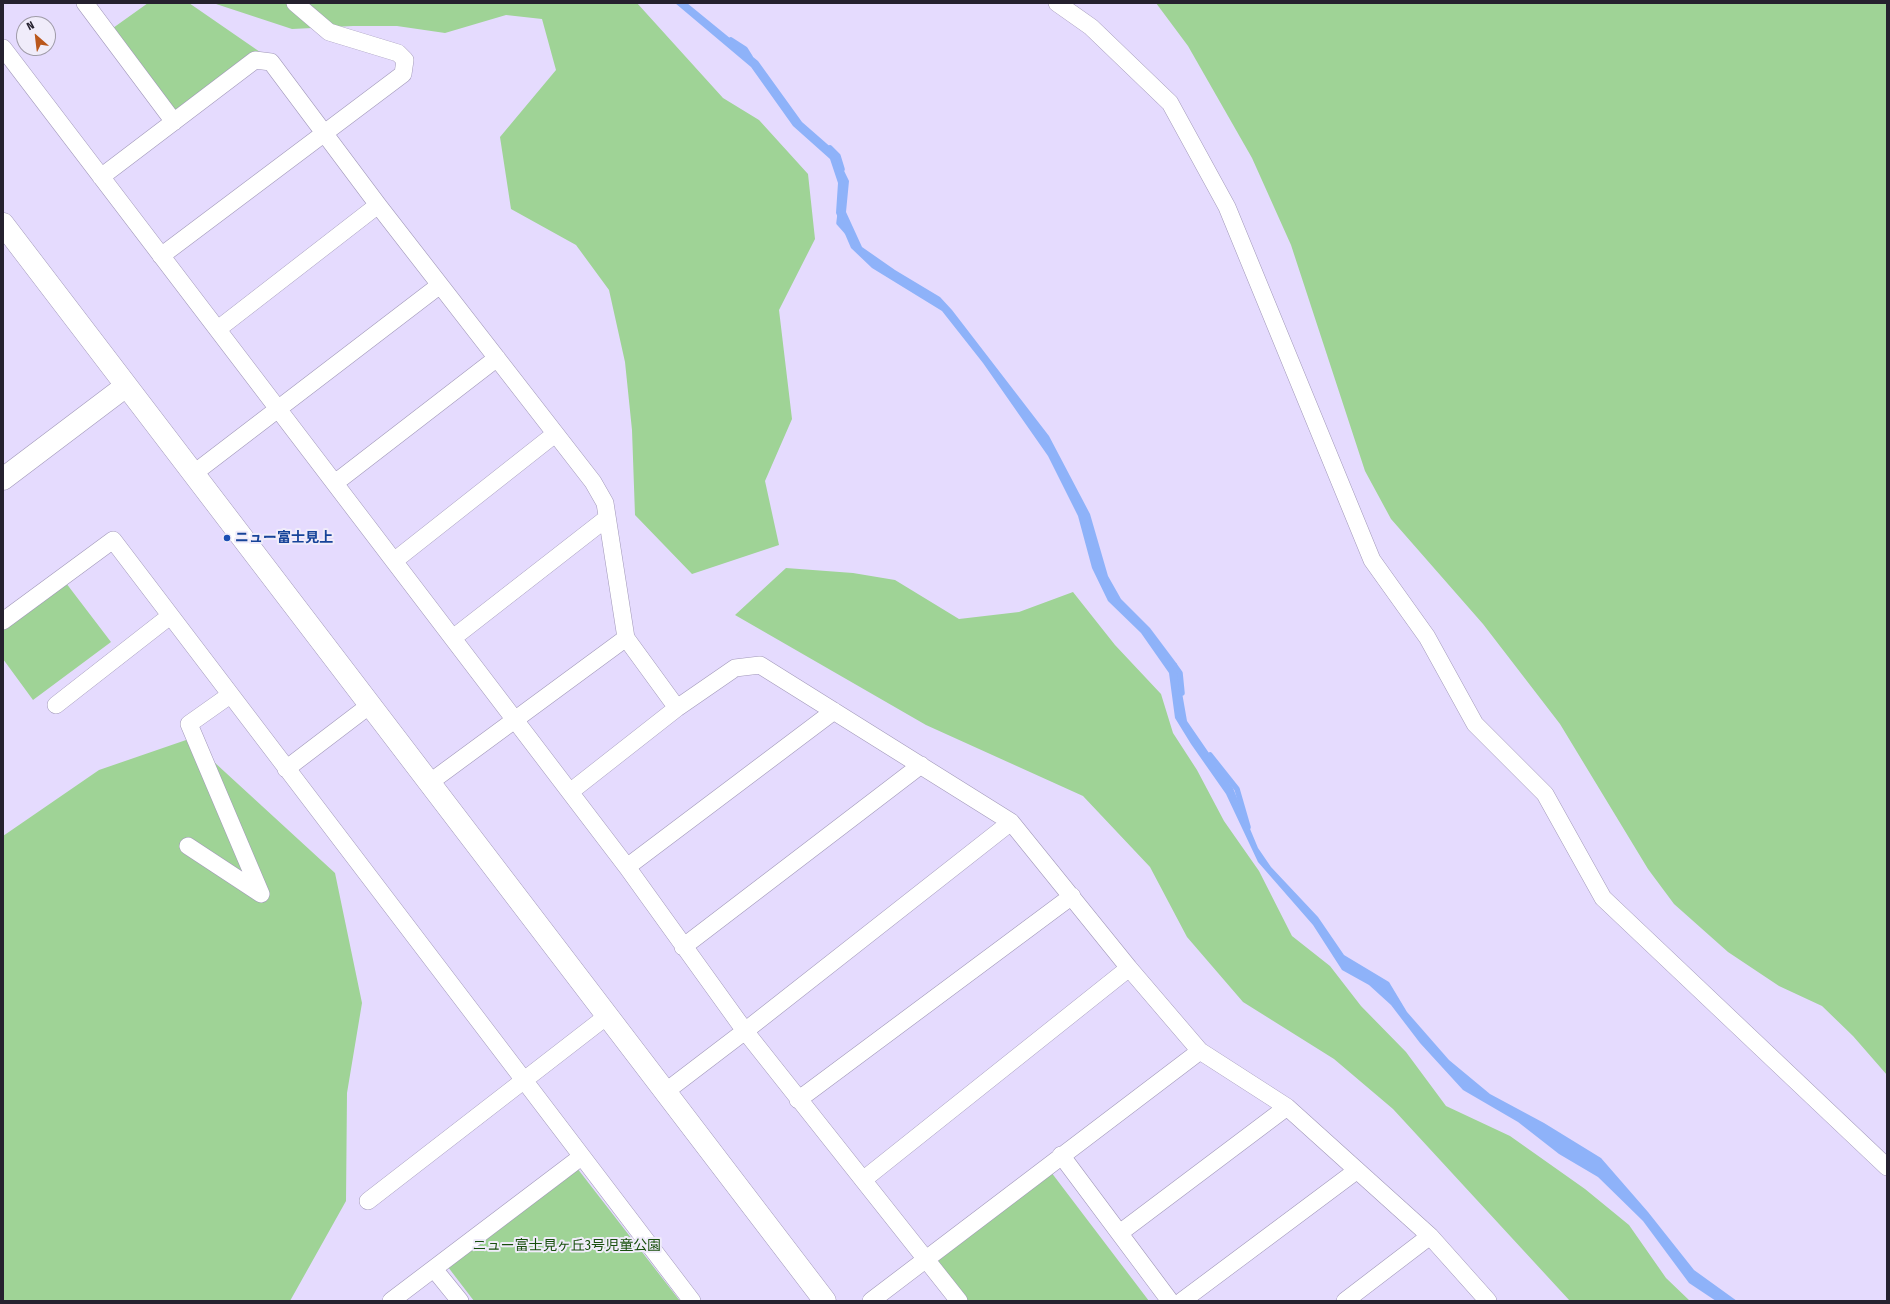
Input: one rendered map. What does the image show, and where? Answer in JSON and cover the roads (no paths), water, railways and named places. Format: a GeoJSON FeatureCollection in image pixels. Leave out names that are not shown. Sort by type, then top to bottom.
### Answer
{"type":"FeatureCollection","features":[{"type":"Feature","properties":{"kind":"street"},"geometry":{"type":"LineString","coordinates":[[85,3],[174,122]]}},
{"type":"Feature","properties":{"kind":"street"},"geometry":{"type":"LineString","coordinates":[[161,256],[403,74],[405,60],[398,53],[329,32],[295,3]]}},
{"type":"Feature","properties":{"kind":"street"},"geometry":{"type":"LineString","coordinates":[[1057,3],[1091,27],[1170,103],[1228,206],[1372,560],[1427,637],[1475,724],[1545,794],[1603,898],[1887,1167]]}},
{"type":"Feature","properties":{"kind":"street"},"geometry":{"type":"LineString","coordinates":[[3,48],[627,867],[745,1032],[959,1301]]}},
{"type":"Feature","properties":{"kind":"street"},"geometry":{"type":"LineString","coordinates":[[101,177],[255,60],[271,62],[378,205],[593,482],[605,503],[626,638],[677,708]]}},
{"type":"Feature","properties":{"kind":"street"},"geometry":{"type":"LineString","coordinates":[[218,329],[378,205]]}},
{"type":"Feature","properties":{"kind":"street"},"geometry":{"type":"LineString","coordinates":[[3,224],[825,1301]]}},
{"type":"Feature","properties":{"kind":"street"},"geometry":{"type":"LineString","coordinates":[[193,474],[440,285]]}},
{"type":"Feature","properties":{"kind":"street"},"geometry":{"type":"LineString","coordinates":[[335,482],[496,358]]}},
{"type":"Feature","properties":{"kind":"street"},"geometry":{"type":"LineString","coordinates":[[3,479],[126,386]]}},
{"type":"Feature","properties":{"kind":"street"},"geometry":{"type":"LineString","coordinates":[[394,560],[555,434]]}},
{"type":"Feature","properties":{"kind":"street"},"geometry":{"type":"LineString","coordinates":[[453,638],[607,518]]}},
{"type":"Feature","properties":{"kind":"street"},"geometry":{"type":"LineString","coordinates":[[3,621],[113,540],[692,1301]]}},
{"type":"Feature","properties":{"kind":"street"},"geometry":{"type":"LineString","coordinates":[[56,706],[170,616]]}},
{"type":"Feature","properties":{"kind":"street"},"geometry":{"type":"LineString","coordinates":[[429,783],[626,638]]}},
{"type":"Feature","properties":{"kind":"street"},"geometry":{"type":"LineString","coordinates":[[570,792],[677,708],[735,668],[760,665],[1011,822],[1129,968],[1200,1051],[1287,1107],[1356,1171],[1430,1236],[1488,1301]]}},
{"type":"Feature","properties":{"kind":"street"},"geometry":{"type":"LineString","coordinates":[[188,846],[261,894],[189,724],[230,695]]}},
{"type":"Feature","properties":{"kind":"street"},"geometry":{"type":"LineString","coordinates":[[286,769],[370,705]]}},
{"type":"Feature","properties":{"kind":"street"},"geometry":{"type":"LineString","coordinates":[[627,867],[834,711]]}},
{"type":"Feature","properties":{"kind":"street"},"geometry":{"type":"LineString","coordinates":[[683,947],[921,765]]}},
{"type":"Feature","properties":{"kind":"street"},"geometry":{"type":"LineString","coordinates":[[665,1092],[745,1032],[1011,822]]}},
{"type":"Feature","properties":{"kind":"street"},"geometry":{"type":"LineString","coordinates":[[798,1100],[1072,896]]}},
{"type":"Feature","properties":{"kind":"street"},"geometry":{"type":"LineString","coordinates":[[863,1180],[1129,968]]}},
{"type":"Feature","properties":{"kind":"street"},"geometry":{"type":"LineString","coordinates":[[368,1201],[607,1016]]}},
{"type":"Feature","properties":{"kind":"street"},"geometry":{"type":"LineString","coordinates":[[871,1301],[1061,1155],[1200,1051]]}},
{"type":"Feature","properties":{"kind":"street"},"geometry":{"type":"LineString","coordinates":[[1121,1232],[1287,1107]]}},
{"type":"Feature","properties":{"kind":"street"},"geometry":{"type":"LineString","coordinates":[[1061,1155],[1121,1232],[1170,1301]]}},
{"type":"Feature","properties":{"kind":"street"},"geometry":{"type":"LineString","coordinates":[[391,1301],[582,1157]]}},
{"type":"Feature","properties":{"kind":"street"},"geometry":{"type":"LineString","coordinates":[[1182,1301],[1356,1171]]}},
{"type":"Feature","properties":{"kind":"street"},"geometry":{"type":"LineString","coordinates":[[1345,1301],[1430,1236]]}},
{"type":"Feature","properties":{"kind":"street"},"geometry":{"type":"LineString","coordinates":[[434,1269],[460,1301]]}},
{"type":"Feature","properties":{"kind":"water"},"geometry":{"type":"Polygon","coordinates":[[[675,3],[687,3],[758,61],[802,122],[834,150],[849,181],[846,212],[862,247],[895,270],[940,297],[952,310],[1049,436],[1090,514],[1108,576],[1121,599],[1150,628],[1177,664],[1187,721],[1233,788],[1258,848],[1271,867],[1318,917],[1344,955],[1389,982],[1407,1012],[1449,1060],[1490,1094],[1544,1123],[1601,1158],[1648,1212],[1694,1270],[1737,1301],[1716,1301],[1689,1283],[1643,1221],[1598,1177],[1559,1154],[1518,1122],[1463,1090],[1420,1043],[1391,1005],[1369,985],[1342,970],[1313,925],[1258,862],[1226,794],[1191,744],[1175,718],[1169,673],[1141,633],[1108,601],[1092,568],[1078,516],[1048,456],[983,363],[942,311],[872,268],[851,248],[836,213],[838,183],[830,159],[793,126],[751,67],[675,3]]]}},
{"type":"Feature","properties":{"kind":"waterway"},"geometry":{"type":"LineString","coordinates":[[731,40],[745,49],[750,57]]}},
{"type":"Feature","properties":{"kind":"waterway"},"geometry":{"type":"LineString","coordinates":[[830,148],[838,156],[842,169]]}},
{"type":"Feature","properties":{"kind":"waterway"},"geometry":{"type":"LineString","coordinates":[[840,215],[839,223],[847,232]]}},
{"type":"Feature","properties":{"kind":"waterway"},"geometry":{"type":"LineString","coordinates":[[1175,666],[1180,673],[1182,693]]}},
{"type":"Feature","properties":{"kind":"waterway"},"geometry":{"type":"LineString","coordinates":[[1210,755],[1237,789],[1248,827]]}},
{"type":"Feature","properties":{"kind":"place","name":"ニュー富士見上"},"geometry":{"type":"Point","coordinates":[227,538]}},
{"type":"Feature","properties":{"kind":"park label","name":"ニュー富士見ヶ丘3号児童公園"},"geometry":{"type":"Point","coordinates":[567,1246]}}]}
